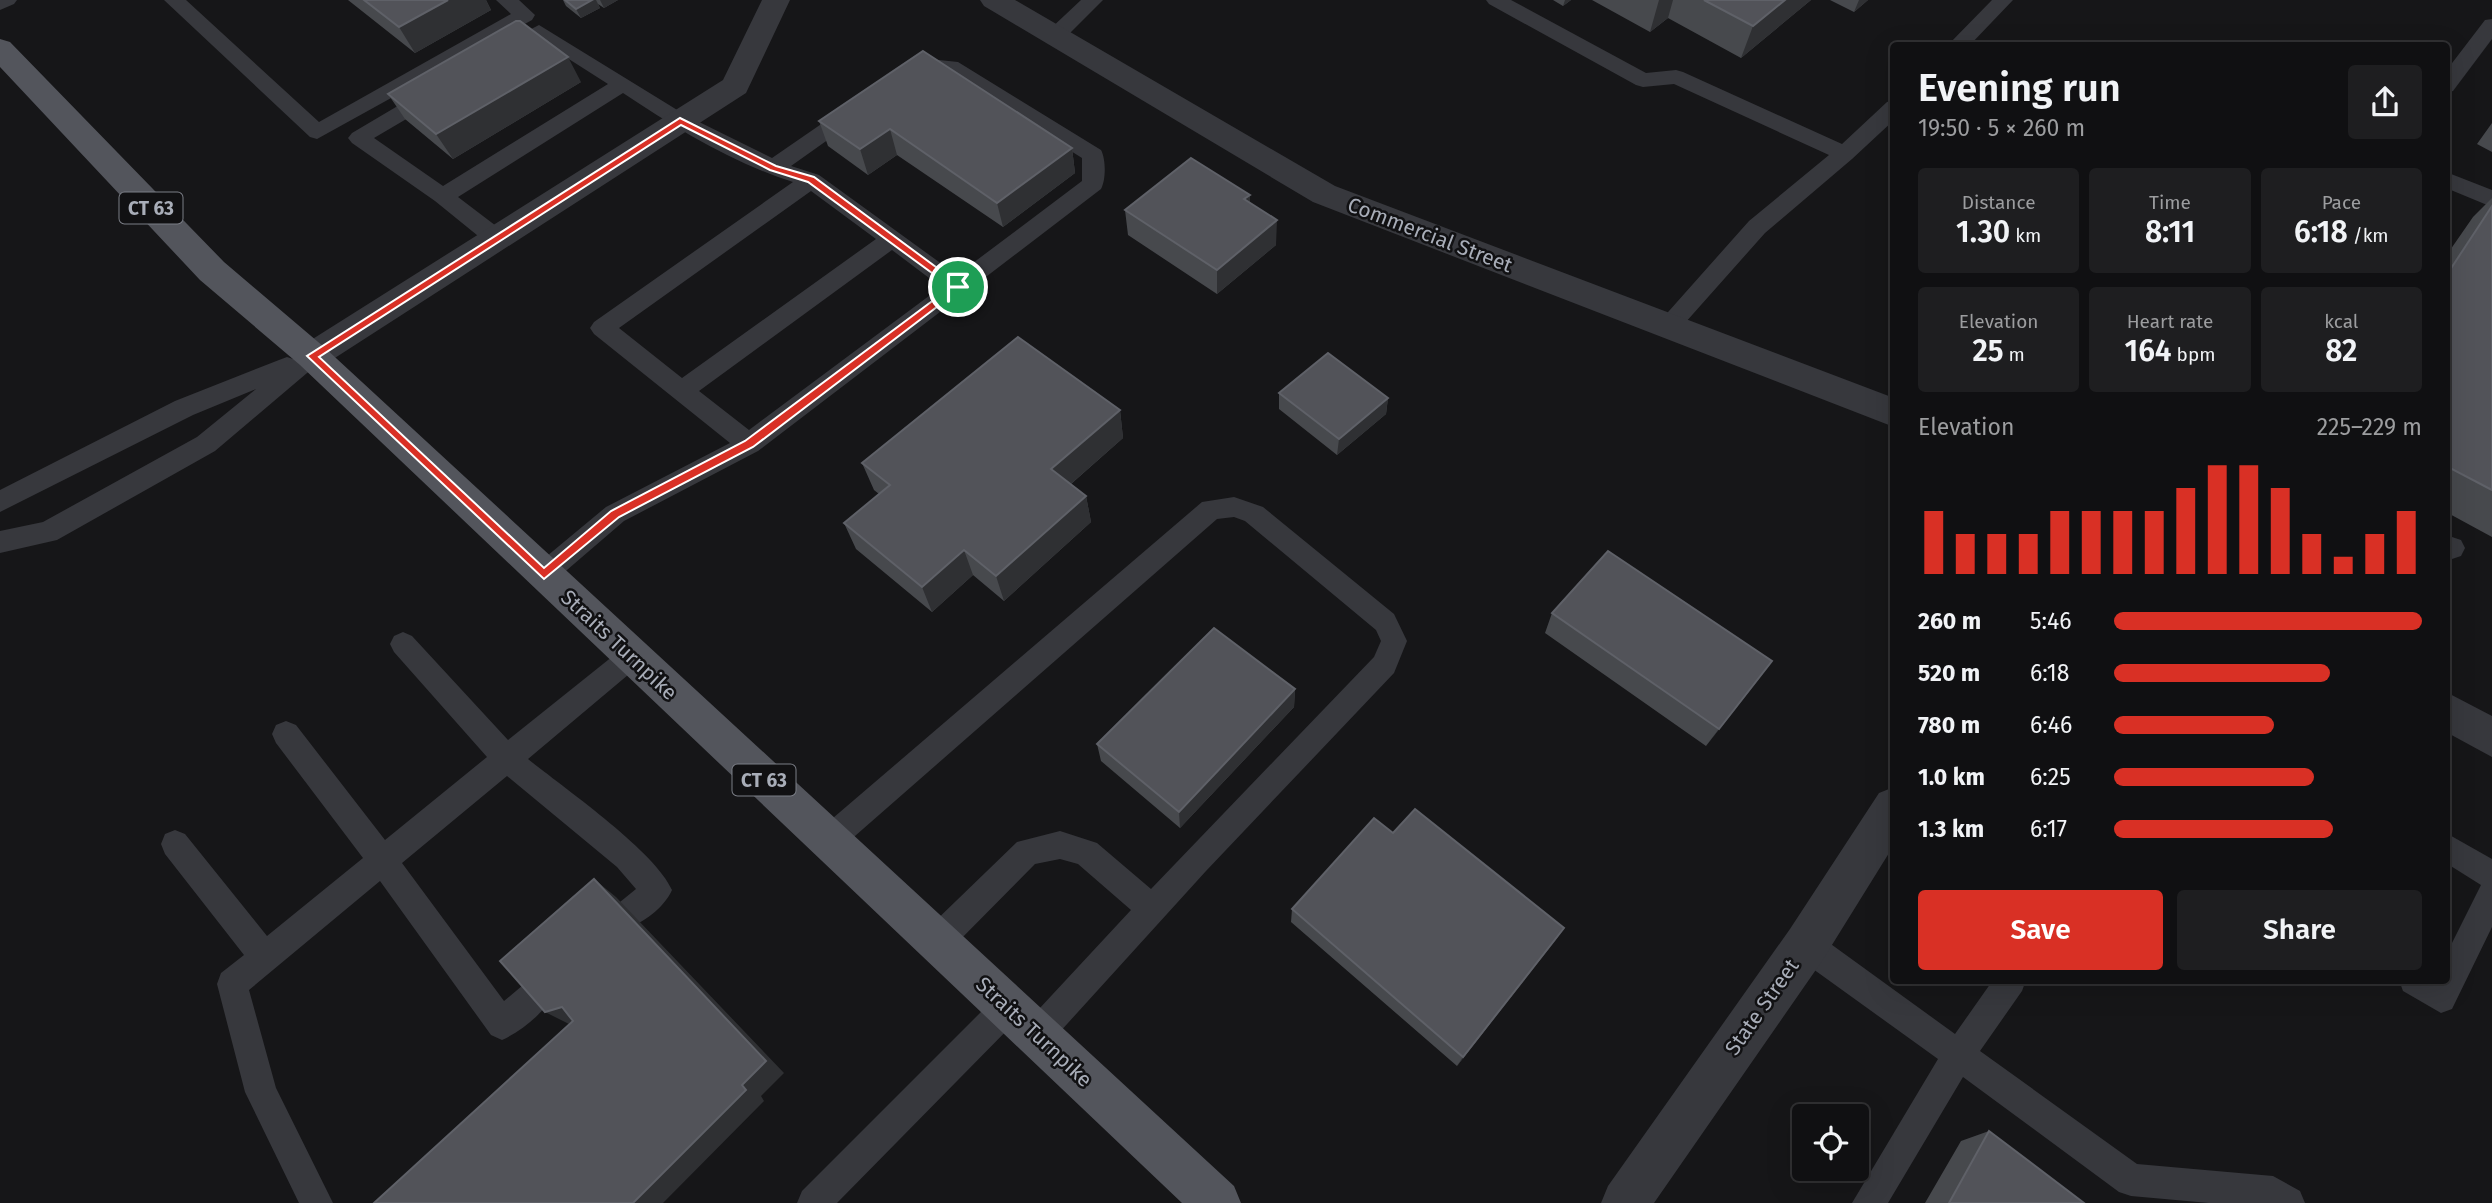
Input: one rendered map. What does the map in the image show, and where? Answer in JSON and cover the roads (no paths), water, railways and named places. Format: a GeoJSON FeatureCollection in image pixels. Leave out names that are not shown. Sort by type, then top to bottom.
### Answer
{"type":"FeatureCollection","features":[{"type":"Feature","properties":{"kind":"main road","name":"Straits Turnpike"},"geometry":{"type":"LineString","coordinates":[[0,49],[212,271],[312,356],[1217,1203]]}},
{"type":"Feature","properties":{"kind":"street"},"geometry":{"type":"LineString","coordinates":[[312,356],[735,86],[776,0]]}},
{"type":"Feature","properties":{"kind":"street","name":"Commercial Street"},"geometry":{"type":"LineString","coordinates":[[994,0],[1324,194],[1890,411]]}},
{"type":"Feature","properties":{"kind":"street"},"geometry":{"type":"LineString","coordinates":[[2450,712],[2492,738]]}},
{"type":"Feature","properties":{"kind":"street","name":"State Street"},"geometry":{"type":"LineString","coordinates":[[1625,1203],[1805,945],[1890,813]]}},
{"type":"Feature","properties":{"kind":"lane"},"geometry":{"type":"LineString","coordinates":[[0,4],[7,0]]}},
{"type":"Feature","properties":{"kind":"lane"},"geometry":{"type":"LineString","coordinates":[[184,2],[317,132],[525,15],[506,0]]}},
{"type":"Feature","properties":{"kind":"lane"},"geometry":{"type":"LineString","coordinates":[[1055,36],[1093,0]]}},
{"type":"Feature","properties":{"kind":"lane"},"geometry":{"type":"LineString","coordinates":[[1496,0],[1643,79],[1676,78],[1846,154]]}},
{"type":"Feature","properties":{"kind":"lane"},"geometry":{"type":"LineString","coordinates":[[1961,42],[2003,0]]}},
{"type":"Feature","properties":{"kind":"lane"},"geometry":{"type":"LineString","coordinates":[[2450,81],[2492,25]]}},
{"type":"Feature","properties":{"kind":"lane"},"geometry":{"type":"LineString","coordinates":[[491,59],[539,30],[680,121],[773,168],[811,180],[958,287]]}},
{"type":"Feature","properties":{"kind":"lane"},"geometry":{"type":"LineString","coordinates":[[544,575],[615,514],[749,444],[1093,184],[1093,155],[951,67],[920,65],[898,81]]}},
{"type":"Feature","properties":{"kind":"lane"},"geometry":{"type":"LineString","coordinates":[[443,196],[623,84]]}},
{"type":"Feature","properties":{"kind":"lane"},"geometry":{"type":"LineString","coordinates":[[443,88],[359,138],[443,196],[496,239]]}},
{"type":"Feature","properties":{"kind":"lane"},"geometry":{"type":"LineString","coordinates":[[773,168],[875,97]]}},
{"type":"Feature","properties":{"kind":"lane"},"geometry":{"type":"LineString","coordinates":[[1669,326],[1756,227],[1846,154],[1890,111]]}},
{"type":"Feature","properties":{"kind":"lane"},"geometry":{"type":"LineString","coordinates":[[749,444],[602,328],[811,180]]}},
{"type":"Feature","properties":{"kind":"lane"},"geometry":{"type":"LineString","coordinates":[[2450,181],[2492,199]]}},
{"type":"Feature","properties":{"kind":"lane"},"geometry":{"type":"LineString","coordinates":[[682,391],[891,239]]}},
{"type":"Feature","properties":{"kind":"lane"},"geometry":{"type":"LineString","coordinates":[[0,502],[184,408],[312,356]]}},
{"type":"Feature","properties":{"kind":"lane"},"geometry":{"type":"LineString","coordinates":[[0,542],[48,532],[206,444],[312,356]]}},
{"type":"Feature","properties":{"kind":"lane"},"geometry":{"type":"LineString","coordinates":[[814,1203],[1152,909],[1384,666],[1394,640],[1385,622],[1254,514],[1234,507],[1210,509],[829,841]]}},
{"type":"Feature","properties":{"kind":"lane"},"geometry":{"type":"LineString","coordinates":[[403,644],[507,759],[627,857],[657,890],[631,912]]}},
{"type":"Feature","properties":{"kind":"lane"},"geometry":{"type":"LineString","coordinates":[[316,1203],[261,1092],[232,984],[632,656]]}},
{"type":"Feature","properties":{"kind":"lane"},"geometry":{"type":"LineString","coordinates":[[286,734],[383,860],[502,1024],[540,991]]}},
{"type":"Feature","properties":{"kind":"lane"},"geometry":{"type":"LineString","coordinates":[[175,844],[264,956]]}},
{"type":"Feature","properties":{"kind":"lane"},"geometry":{"type":"LineString","coordinates":[[937,941],[1027,852],[1060,845],[1087,853],[1152,909]]}},
{"type":"Feature","properties":{"kind":"lane"},"geometry":{"type":"LineString","coordinates":[[2450,850],[2492,876]]}},
{"type":"Feature","properties":{"kind":"lane"},"geometry":{"type":"LineString","coordinates":[[2450,980],[2492,895]]}},
{"type":"Feature","properties":{"kind":"lane"},"geometry":{"type":"LineString","coordinates":[[1805,945],[2131,1180],[2273,1192],[2288,1203]]}},
{"type":"Feature","properties":{"kind":"lane"},"geometry":{"type":"LineString","coordinates":[[1869,1203],[1957,1057],[2008,984]]}},
{"type":"Feature","properties":{"kind":"lane"},"geometry":{"type":"LineString","coordinates":[[2420,984],[2441,998],[2448,984]]}}]}
